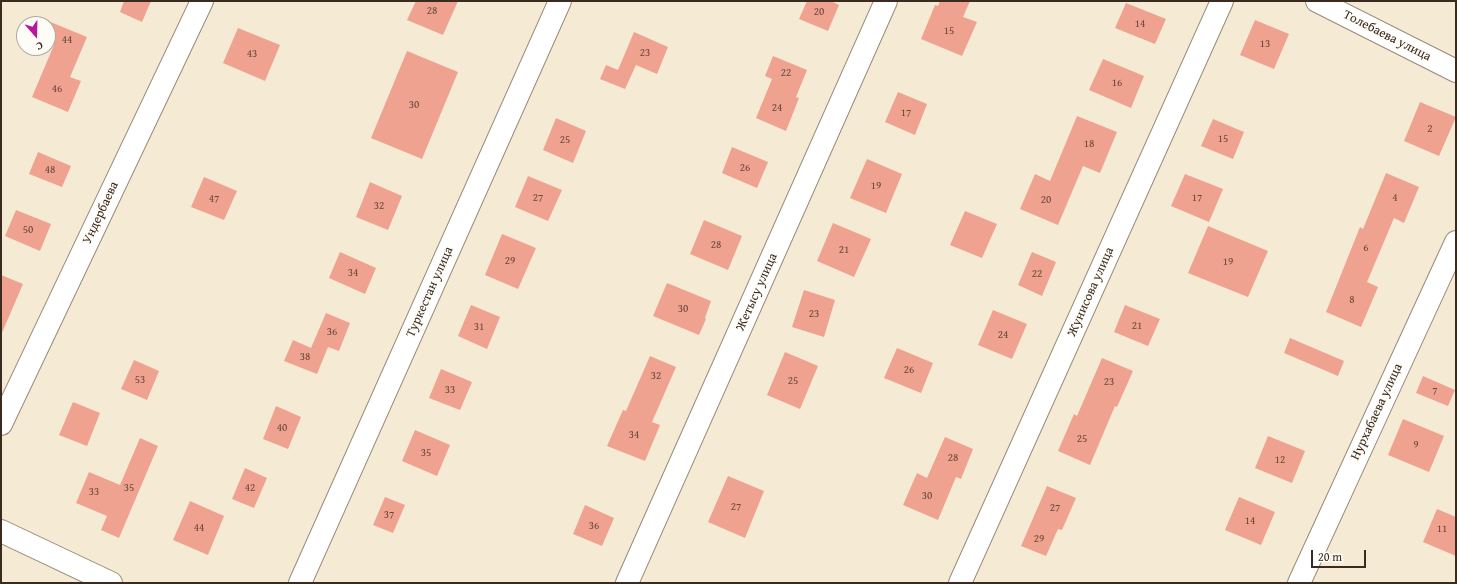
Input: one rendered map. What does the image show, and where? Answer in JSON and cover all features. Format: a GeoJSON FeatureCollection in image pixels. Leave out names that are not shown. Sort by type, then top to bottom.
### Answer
{"type":"FeatureCollection","features":[{"type":"Feature","properties":{"kind":"street","name":"Ундербаева"},"geometry":{"type":"LineString","coordinates":[[1,424],[202,1]]}},
{"type":"Feature","properties":{"kind":"street","name":"Туркестан улица"},"geometry":{"type":"LineString","coordinates":[[300,583],[560,1]]}},
{"type":"Feature","properties":{"kind":"street","name":"Жетысу улица"},"geometry":{"type":"LineString","coordinates":[[627,583],[886,1]]}},
{"type":"Feature","properties":{"kind":"street","name":"Жунисова улица"},"geometry":{"type":"LineString","coordinates":[[960,583],[1222,1]]}},
{"type":"Feature","properties":{"kind":"street","name":"Толебаева улица"},"geometry":{"type":"LineString","coordinates":[[1317,1],[1456,71]]}},
{"type":"Feature","properties":{"kind":"street","name":"Нурхабаева улица"},"geometry":{"type":"LineString","coordinates":[[1299,583],[1456,242]]}},
{"type":"Feature","properties":{"kind":"street"},"geometry":{"type":"LineString","coordinates":[[1,531],[111,583]]}},
{"type":"Feature","properties":{"kind":"building"},"geometry":{"type":"Polygon","coordinates":[[[124,1],[151,1],[142,22],[120,12],[124,1]]]}},
{"type":"Feature","properties":{"kind":"building"},"geometry":{"type":"Polygon","coordinates":[[[416,1],[458,1],[443,35],[407,20],[416,1]]]}},
{"type":"Feature","properties":{"kind":"building"},"geometry":{"type":"Polygon","coordinates":[[[807,1],[831,1],[839,5],[828,31],[799,19],[807,1]]]}},
{"type":"Feature","properties":{"kind":"building"},"geometry":{"type":"Polygon","coordinates":[[[940,1],[970,1],[963,17],[977,22],[962,56],[921,39],[935,5],[938,6],[940,1]]]}},
{"type":"Feature","properties":{"kind":"building"},"geometry":{"type":"Polygon","coordinates":[[[1126,3],[1166,19],[1155,44],[1115,28],[1126,3]]]}},
{"type":"Feature","properties":{"kind":"building"},"geometry":{"type":"Polygon","coordinates":[[[1255,20],[1289,34],[1274,69],[1240,55],[1255,20]]]}},
{"type":"Feature","properties":{"kind":"building"},"geometry":{"type":"Polygon","coordinates":[[[56,24],[87,37],[70,77],[81,81],[68,112],[32,97],[49,56],[56,56],[56,24]]]}},
{"type":"Feature","properties":{"kind":"building"},"geometry":{"type":"Polygon","coordinates":[[[238,28],[280,45],[265,81],[223,63],[238,28]]]}},
{"type":"Feature","properties":{"kind":"building"},"geometry":{"type":"Polygon","coordinates":[[[634,32],[668,47],[657,74],[636,65],[625,89],[600,79],[606,65],[618,70],[634,32]]]}},
{"type":"Feature","properties":{"kind":"building"},"geometry":{"type":"Polygon","coordinates":[[[407,51],[458,72],[422,159],[371,138],[407,51]]]}},
{"type":"Feature","properties":{"kind":"building"},"geometry":{"type":"Polygon","coordinates":[[[773,56],[807,70],[796,97],[799,98],[786,131],[756,118],[772,79],[765,76],[773,56]]]}},
{"type":"Feature","properties":{"kind":"building"},"geometry":{"type":"Polygon","coordinates":[[[1103,59],[1144,76],[1131,108],[1089,90],[1103,59]]]}},
{"type":"Feature","properties":{"kind":"building"},"geometry":{"type":"Polygon","coordinates":[[[898,92],[927,104],[915,135],[885,122],[898,92]]]}},
{"type":"Feature","properties":{"kind":"building"},"geometry":{"type":"Polygon","coordinates":[[[1420,102],[1456,117],[1439,156],[1404,141],[1420,102]]]}},
{"type":"Feature","properties":{"kind":"building"},"geometry":{"type":"Polygon","coordinates":[[[1077,116],[1117,132],[1100,173],[1083,166],[1058,225],[1020,209],[1035,174],[1050,181],[1077,116]]]}},
{"type":"Feature","properties":{"kind":"building"},"geometry":{"type":"Polygon","coordinates":[[[556,118],[586,131],[573,163],[543,150],[556,118]]]}},
{"type":"Feature","properties":{"kind":"building"},"geometry":{"type":"Polygon","coordinates":[[[1213,119],[1244,132],[1233,159],[1201,146],[1213,119]]]}},
{"type":"Feature","properties":{"kind":"building"},"geometry":{"type":"Polygon","coordinates":[[[732,147],[768,162],[757,188],[722,173],[732,147]]]}},
{"type":"Feature","properties":{"kind":"building"},"geometry":{"type":"Polygon","coordinates":[[[38,152],[71,166],[62,187],[29,174],[38,152]]]}},
{"type":"Feature","properties":{"kind":"building"},"geometry":{"type":"Polygon","coordinates":[[[867,159],[902,174],[886,213],[850,198],[867,159]]]}},
{"type":"Feature","properties":{"kind":"building"},"geometry":{"type":"Polygon","coordinates":[[[1386,173],[1419,187],[1404,223],[1394,218],[1367,282],[1378,287],[1361,327],[1326,312],[1360,227],[1363,229],[1386,173]]]}},
{"type":"Feature","properties":{"kind":"building"},"geometry":{"type":"Polygon","coordinates":[[[1185,174],[1223,189],[1209,222],[1171,206],[1185,174]]]}},
{"type":"Feature","properties":{"kind":"building"},"geometry":{"type":"Polygon","coordinates":[[[528,176],[562,190],[548,221],[515,207],[528,176]]]}},
{"type":"Feature","properties":{"kind":"building"},"geometry":{"type":"Polygon","coordinates":[[[204,177],[237,191],[224,220],[191,207],[204,177]]]}},
{"type":"Feature","properties":{"kind":"building"},"geometry":{"type":"Polygon","coordinates":[[[370,182],[402,196],[388,230],[356,217],[370,182]]]}},
{"type":"Feature","properties":{"kind":"building"},"geometry":{"type":"Polygon","coordinates":[[[16,210],[51,224],[40,251],[5,236],[16,210]]]}},
{"type":"Feature","properties":{"kind":"building"},"geometry":{"type":"Polygon","coordinates":[[[965,211],[997,224],[982,258],[950,245],[965,211]]]}},
{"type":"Feature","properties":{"kind":"building"},"geometry":{"type":"Polygon","coordinates":[[[704,220],[742,236],[728,270],[690,254],[704,220]]]}},
{"type":"Feature","properties":{"kind":"building"},"geometry":{"type":"Polygon","coordinates":[[[833,223],[871,239],[854,277],[817,261],[833,223]]]}},
{"type":"Feature","properties":{"kind":"building"},"geometry":{"type":"Polygon","coordinates":[[[1208,226],[1268,251],[1248,297],[1188,273],[1208,226]]]}},
{"type":"Feature","properties":{"kind":"building"},"geometry":{"type":"Polygon","coordinates":[[[502,234],[536,248],[518,289],[485,275],[502,234]]]}},
{"type":"Feature","properties":{"kind":"building"},"geometry":{"type":"Polygon","coordinates":[[[340,252],[376,268],[365,294],[329,278],[340,252]]]}},
{"type":"Feature","properties":{"kind":"building"},"geometry":{"type":"Polygon","coordinates":[[[1032,252],[1056,262],[1042,296],[1018,285],[1032,252]]]}},
{"type":"Feature","properties":{"kind":"building"},"geometry":{"type":"Polygon","coordinates":[[[1,275],[23,284],[1,335],[1,275]]]}},
{"type":"Feature","properties":{"kind":"building"},"geometry":{"type":"Polygon","coordinates":[[[667,283],[711,301],[705,318],[706,319],[699,335],[653,316],[667,283]]]}},
{"type":"Feature","properties":{"kind":"building"},"geometry":{"type":"Polygon","coordinates":[[[804,290],[835,300],[824,337],[792,327],[804,290]]]}},
{"type":"Feature","properties":{"kind":"building"},"geometry":{"type":"Polygon","coordinates":[[[471,305],[500,317],[487,349],[458,336],[471,305]]]}},
{"type":"Feature","properties":{"kind":"building"},"geometry":{"type":"Polygon","coordinates":[[[1125,305],[1160,319],[1148,346],[1114,332],[1125,305]]]}},
{"type":"Feature","properties":{"kind":"building"},"geometry":{"type":"Polygon","coordinates":[[[993,310],[1027,324],[1012,359],[978,345],[993,310]]]}},
{"type":"Feature","properties":{"kind":"building"},"geometry":{"type":"Polygon","coordinates":[[[326,313],[350,323],[339,351],[328,347],[317,374],[284,361],[293,340],[311,348],[326,313]]]}},
{"type":"Feature","properties":{"kind":"building"},"geometry":{"type":"Polygon","coordinates":[[[1290,338],[1344,361],[1338,376],[1284,353],[1290,338]]]}},
{"type":"Feature","properties":{"kind":"building"},"geometry":{"type":"Polygon","coordinates":[[[897,348],[933,363],[921,393],[884,378],[897,348]]]}},
{"type":"Feature","properties":{"kind":"building"},"geometry":{"type":"Polygon","coordinates":[[[785,352],[818,366],[800,409],[767,395],[785,352]]]}},
{"type":"Feature","properties":{"kind":"building"},"geometry":{"type":"Polygon","coordinates":[[[650,356],[676,367],[652,422],[660,425],[645,461],[607,446],[623,410],[626,411],[650,356]]]}},
{"type":"Feature","properties":{"kind":"building"},"geometry":{"type":"Polygon","coordinates":[[[1102,358],[1133,371],[1117,407],[1115,406],[1090,465],[1058,451],[1074,414],[1077,416],[1102,358]]]}},
{"type":"Feature","properties":{"kind":"building"},"geometry":{"type":"Polygon","coordinates":[[[134,360],[159,371],[147,400],[121,389],[134,360]]]}},
{"type":"Feature","properties":{"kind":"building"},"geometry":{"type":"Polygon","coordinates":[[[441,369],[472,382],[460,410],[429,398],[441,369]]]}},
{"type":"Feature","properties":{"kind":"building"},"geometry":{"type":"Polygon","coordinates":[[[1423,376],[1455,390],[1448,406],[1416,393],[1423,376]]]}},
{"type":"Feature","properties":{"kind":"building"},"geometry":{"type":"Polygon","coordinates":[[[73,402],[100,413],[87,446],[59,435],[73,402]]]}},
{"type":"Feature","properties":{"kind":"building"},"geometry":{"type":"Polygon","coordinates":[[[276,406],[301,417],[288,449],[263,439],[276,406]]]}},
{"type":"Feature","properties":{"kind":"building"},"geometry":{"type":"Polygon","coordinates":[[[1403,419],[1444,436],[1429,472],[1388,455],[1403,419]]]}},
{"type":"Feature","properties":{"kind":"building"},"geometry":{"type":"Polygon","coordinates":[[[415,430],[450,445],[437,476],[402,461],[415,430]]]}},
{"type":"Feature","properties":{"kind":"building"},"geometry":{"type":"Polygon","coordinates":[[[1268,436],[1305,451],[1292,483],[1255,468],[1268,436]]]}},
{"type":"Feature","properties":{"kind":"building"},"geometry":{"type":"Polygon","coordinates":[[[945,437],[973,449],[961,479],[956,477],[938,520],[903,505],[917,473],[927,478],[945,437]]]}},
{"type":"Feature","properties":{"kind":"building"},"geometry":{"type":"Polygon","coordinates":[[[140,438],[158,446],[119,538],[101,530],[107,516],[76,503],[89,472],[120,485],[140,438]]]}},
{"type":"Feature","properties":{"kind":"building"},"geometry":{"type":"Polygon","coordinates":[[[245,468],[267,478],[254,508],[232,499],[245,468]]]}},
{"type":"Feature","properties":{"kind":"building"},"geometry":{"type":"Polygon","coordinates":[[[728,476],[764,491],[745,538],[708,522],[728,476]]]}},
{"type":"Feature","properties":{"kind":"building"},"geometry":{"type":"Polygon","coordinates":[[[1047,486],[1076,498],[1062,530],[1058,529],[1046,556],[1021,546],[1047,486]]]}},
{"type":"Feature","properties":{"kind":"building"},"geometry":{"type":"Polygon","coordinates":[[[385,497],[405,505],[393,533],[373,525],[385,497]]]}},
{"type":"Feature","properties":{"kind":"building"},"geometry":{"type":"Polygon","coordinates":[[[1239,497],[1275,512],[1261,545],[1225,530],[1239,497]]]}},
{"type":"Feature","properties":{"kind":"building"},"geometry":{"type":"Polygon","coordinates":[[[190,501],[224,516],[208,555],[173,540],[190,501]]]}},
{"type":"Feature","properties":{"kind":"building"},"geometry":{"type":"Polygon","coordinates":[[[585,505],[614,518],[602,546],[573,534],[585,505]]]}},
{"type":"Feature","properties":{"kind":"building"},"geometry":{"type":"Polygon","coordinates":[[[1437,509],[1456,517],[1456,556],[1423,542],[1437,509]]]}}]}
